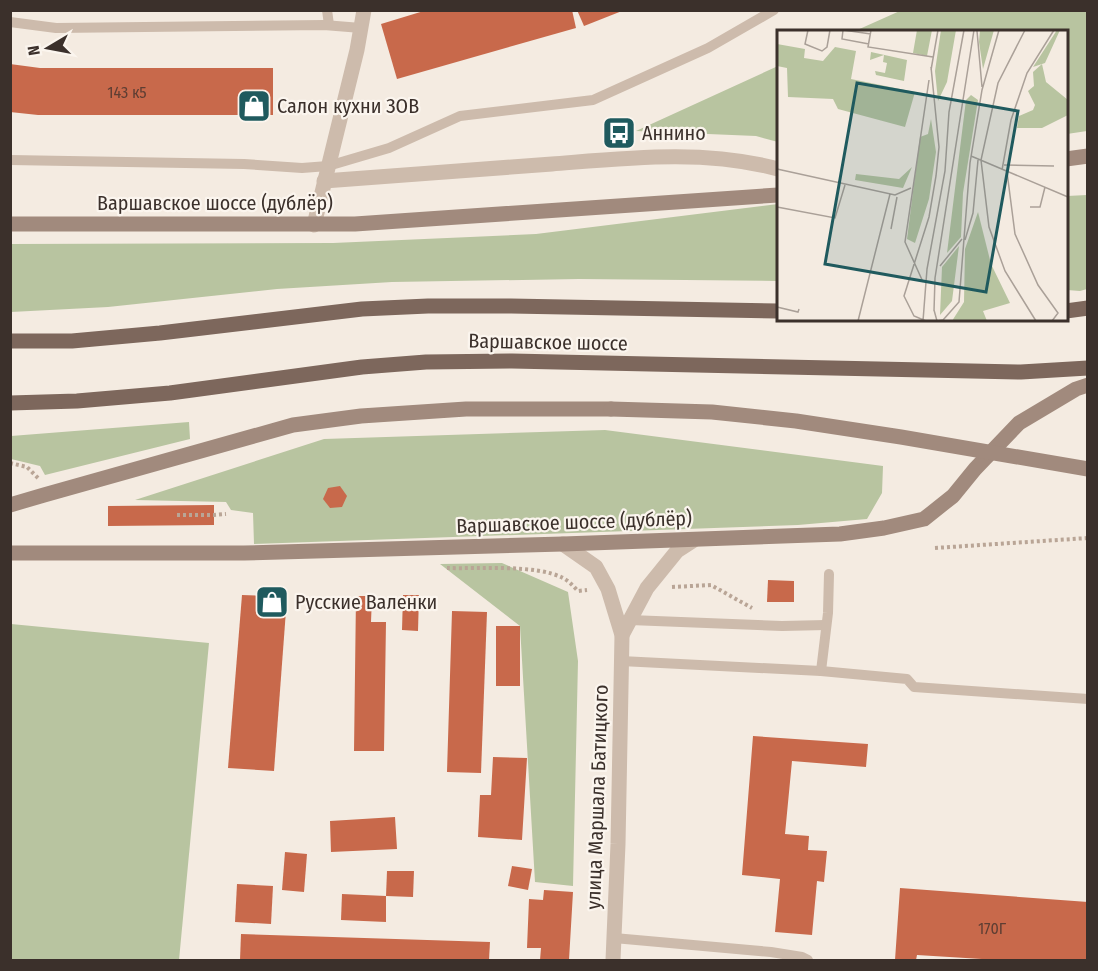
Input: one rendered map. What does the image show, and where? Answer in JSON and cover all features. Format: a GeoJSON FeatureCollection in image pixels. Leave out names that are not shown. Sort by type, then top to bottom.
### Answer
{"type":"FeatureCollection","features":[{"type":"Feature","properties":{"kind":"main road"},"geometry":{"type":"LineString","coordinates":[[1068,159],[1088,156]]}},
{"type":"Feature","properties":{"kind":"main road","name":"Варшавское шоссе (дублёр)"},"geometry":{"type":"LineString","coordinates":[[10,224],[314,225],[777,195]]}},
{"type":"Feature","properties":{"kind":"main road","name":"Варшавское шоссе"},"geometry":{"type":"LineString","coordinates":[[10,341],[72,341],[160,333],[373,308],[511,306],[777,311]]}},
{"type":"Feature","properties":{"kind":"main road"},"geometry":{"type":"LineString","coordinates":[[1068,311],[1088,308]]}},
{"type":"Feature","properties":{"kind":"main road","name":"Варшавское шоссе"},"geometry":{"type":"LineString","coordinates":[[10,403],[77,401],[170,393],[362,367],[426,362],[524,361],[1021,372],[1088,368]]}},
{"type":"Feature","properties":{"kind":"main road","name":"Варшавское шоссе (дублёр)"},"geometry":{"type":"LineString","coordinates":[[10,553],[244,553],[563,544],[840,534],[884,528],[924,519],[953,496],[1019,423],[1076,389],[1088,385]]}},
{"type":"Feature","properties":{"kind":"main road"},"geometry":{"type":"LineString","coordinates":[[10,505],[293,426],[361,416],[454,410],[611,409],[712,412],[796,421],[1088,469]]}},
{"type":"Feature","properties":{"kind":"street"},"geometry":{"type":"LineString","coordinates":[[314,225],[364,10]]}},
{"type":"Feature","properties":{"kind":"street"},"geometry":{"type":"LineString","coordinates":[[326,174],[646,157],[701,157],[739,161],[777,169]]}},
{"type":"Feature","properties":{"kind":"street","name":"улица Маршала Батицкого"},"geometry":{"type":"LineString","coordinates":[[622,635],[647,588],[677,550],[694,540]]}},
{"type":"Feature","properties":{"kind":"street","name":"улица Маршала Батицкого"},"geometry":{"type":"LineString","coordinates":[[563,544],[596,567],[608,589],[622,635],[613,960]]}},
{"type":"Feature","properties":{"kind":"lane"},"geometry":{"type":"LineString","coordinates":[[327,10],[329,25]]}},
{"type":"Feature","properties":{"kind":"lane"},"geometry":{"type":"LineString","coordinates":[[10,160],[233,164],[302,168],[326,174],[460,116],[594,100],[708,48],[774,10]]}},
{"type":"Feature","properties":{"kind":"lane"},"geometry":{"type":"LineString","coordinates":[[10,22],[56,28],[329,25],[361,28]]}},
{"type":"Feature","properties":{"kind":"lane"},"geometry":{"type":"LineString","coordinates":[[821,671],[829,574]]}},
{"type":"Feature","properties":{"kind":"lane"},"geometry":{"type":"LineString","coordinates":[[630,620],[782,626],[826,625]]}},
{"type":"Feature","properties":{"kind":"lane"},"geometry":{"type":"LineString","coordinates":[[621,661],[821,671],[907,679],[915,687],[1088,699]]}},
{"type":"Feature","properties":{"kind":"lane"},"geometry":{"type":"LineString","coordinates":[[614,938],[771,952],[808,960]]}},
{"type":"Feature","properties":{"kind":"path"},"geometry":{"type":"LineString","coordinates":[[10,463],[27,467],[39,479]]}},
{"type":"Feature","properties":{"kind":"path"},"geometry":{"type":"LineString","coordinates":[[177,515],[226,514]]}},
{"type":"Feature","properties":{"kind":"path"},"geometry":{"type":"LineString","coordinates":[[935,548],[1088,538]]}},
{"type":"Feature","properties":{"kind":"path"},"geometry":{"type":"LineString","coordinates":[[666,587],[711,585],[753,608]]}},
{"type":"Feature","properties":{"kind":"green space"},"geometry":{"type":"Polygon","coordinates":[[[902,10],[1087,11],[1087,131],[1068,134],[1068,30],[857,30],[902,10]]]}},
{"type":"Feature","properties":{"kind":"green space"},"geometry":{"type":"Polygon","coordinates":[[[777,66],[777,142],[756,136],[636,131],[777,66]]]}},
{"type":"Feature","properties":{"kind":"green space"},"geometry":{"type":"Polygon","coordinates":[[[1087,195],[1087,289],[1080,291],[1068,290],[1068,196],[1087,195]]]}},
{"type":"Feature","properties":{"kind":"green space"},"geometry":{"type":"Polygon","coordinates":[[[777,204],[777,281],[579,279],[392,282],[277,289],[108,307],[11,312],[11,244],[333,243],[536,234],[777,204]]]}},
{"type":"Feature","properties":{"kind":"green space"},"geometry":{"type":"Polygon","coordinates":[[[189,422],[190,439],[45,475],[40,466],[11,459],[11,436],[189,422]]]}},
{"type":"Feature","properties":{"kind":"green space"},"geometry":{"type":"Polygon","coordinates":[[[605,430],[883,466],[882,493],[867,519],[798,525],[254,544],[253,513],[231,510],[226,502],[135,500],[324,439],[605,430]]]}},
{"type":"Feature","properties":{"kind":"green space"},"geometry":{"type":"Polygon","coordinates":[[[502,563],[568,592],[578,661],[573,886],[535,882],[520,626],[440,564],[502,563]]]}},
{"type":"Feature","properties":{"kind":"green space"},"geometry":{"type":"Polygon","coordinates":[[[11,624],[209,643],[179,960],[11,960],[11,624]]]}},
{"type":"Feature","properties":{"kind":"building"},"geometry":{"type":"Polygon","coordinates":[[[427,10],[572,10],[576,28],[397,79],[381,24],[427,10]]]}},
{"type":"Feature","properties":{"kind":"building"},"geometry":{"type":"Polygon","coordinates":[[[577,10],[621,10],[622,11],[584,26],[577,10]]]}},
{"type":"Feature","properties":{"kind":"building"},"geometry":{"type":"Polygon","coordinates":[[[10,64],[40,68],[273,68],[273,115],[38,115],[10,112],[10,64]]]}},
{"type":"Feature","properties":{"kind":"building"},"geometry":{"type":"Polygon","coordinates":[[[340,486],[347,496],[342,507],[330,508],[323,499],[328,488],[340,486]]]}},
{"type":"Feature","properties":{"kind":"building"},"geometry":{"type":"Polygon","coordinates":[[[214,505],[214,525],[108,526],[108,506],[214,505]]]}},
{"type":"Feature","properties":{"kind":"building"},"geometry":{"type":"Polygon","coordinates":[[[768,580],[794,581],[794,602],[767,602],[768,580]]]}},
{"type":"Feature","properties":{"kind":"building"},"geometry":{"type":"Polygon","coordinates":[[[242,595],[287,597],[274,771],[228,768],[242,595]]]}},
{"type":"Feature","properties":{"kind":"building"},"geometry":{"type":"Polygon","coordinates":[[[403,595],[419,595],[418,631],[402,630],[403,595]]]}},
{"type":"Feature","properties":{"kind":"building"},"geometry":{"type":"Polygon","coordinates":[[[356,596],[372,596],[371,622],[386,622],[384,751],[354,751],[356,596]]]}},
{"type":"Feature","properties":{"kind":"building"},"geometry":{"type":"Polygon","coordinates":[[[452,611],[487,612],[481,773],[447,772],[452,611]]]}},
{"type":"Feature","properties":{"kind":"building"},"geometry":{"type":"Polygon","coordinates":[[[496,626],[520,626],[520,686],[496,686],[496,626]]]}},
{"type":"Feature","properties":{"kind":"building"},"geometry":{"type":"Polygon","coordinates":[[[753,736],[868,744],[866,767],[792,761],[785,834],[809,836],[808,850],[827,851],[824,882],[817,881],[812,935],[775,932],[780,879],[742,875],[753,736]]]}},
{"type":"Feature","properties":{"kind":"building"},"geometry":{"type":"Polygon","coordinates":[[[493,757],[527,758],[522,840],[478,837],[480,795],[491,795],[493,757]]]}},
{"type":"Feature","properties":{"kind":"building"},"geometry":{"type":"Polygon","coordinates":[[[395,817],[397,849],[331,852],[330,821],[395,817]]]}},
{"type":"Feature","properties":{"kind":"building"},"geometry":{"type":"Polygon","coordinates":[[[285,852],[307,854],[304,892],[282,890],[285,852]]]}},
{"type":"Feature","properties":{"kind":"building"},"geometry":{"type":"Polygon","coordinates":[[[512,866],[532,869],[528,890],[508,886],[512,866]]]}},
{"type":"Feature","properties":{"kind":"building"},"geometry":{"type":"Polygon","coordinates":[[[387,871],[414,871],[413,897],[386,896],[387,871]]]}},
{"type":"Feature","properties":{"kind":"building"},"geometry":{"type":"Polygon","coordinates":[[[237,884],[273,886],[271,924],[235,922],[237,884]]]}},
{"type":"Feature","properties":{"kind":"building"},"geometry":{"type":"Polygon","coordinates":[[[900,888],[1088,902],[1088,960],[998,960],[917,955],[916,960],[895,960],[900,888]]]}},
{"type":"Feature","properties":{"kind":"building"},"geometry":{"type":"Polygon","coordinates":[[[544,890],[573,892],[569,960],[540,960],[541,948],[527,948],[529,899],[543,900],[544,890]]]}},
{"type":"Feature","properties":{"kind":"building"},"geometry":{"type":"Polygon","coordinates":[[[342,894],[386,896],[386,922],[341,920],[342,894]]]}},
{"type":"Feature","properties":{"kind":"building"},"geometry":{"type":"Polygon","coordinates":[[[241,934],[490,942],[489,960],[240,960],[241,934]]]}},
{"type":"Feature","properties":{"kind":"place","name":"Салон кухни ЗОВ"},"geometry":{"type":"Point","coordinates":[254,106]}},
{"type":"Feature","properties":{"kind":"place","name":"Аннино"},"geometry":{"type":"Point","coordinates":[619,133]}},
{"type":"Feature","properties":{"kind":"place","name":"Русские Валенки"},"geometry":{"type":"Point","coordinates":[272,602]}}]}
